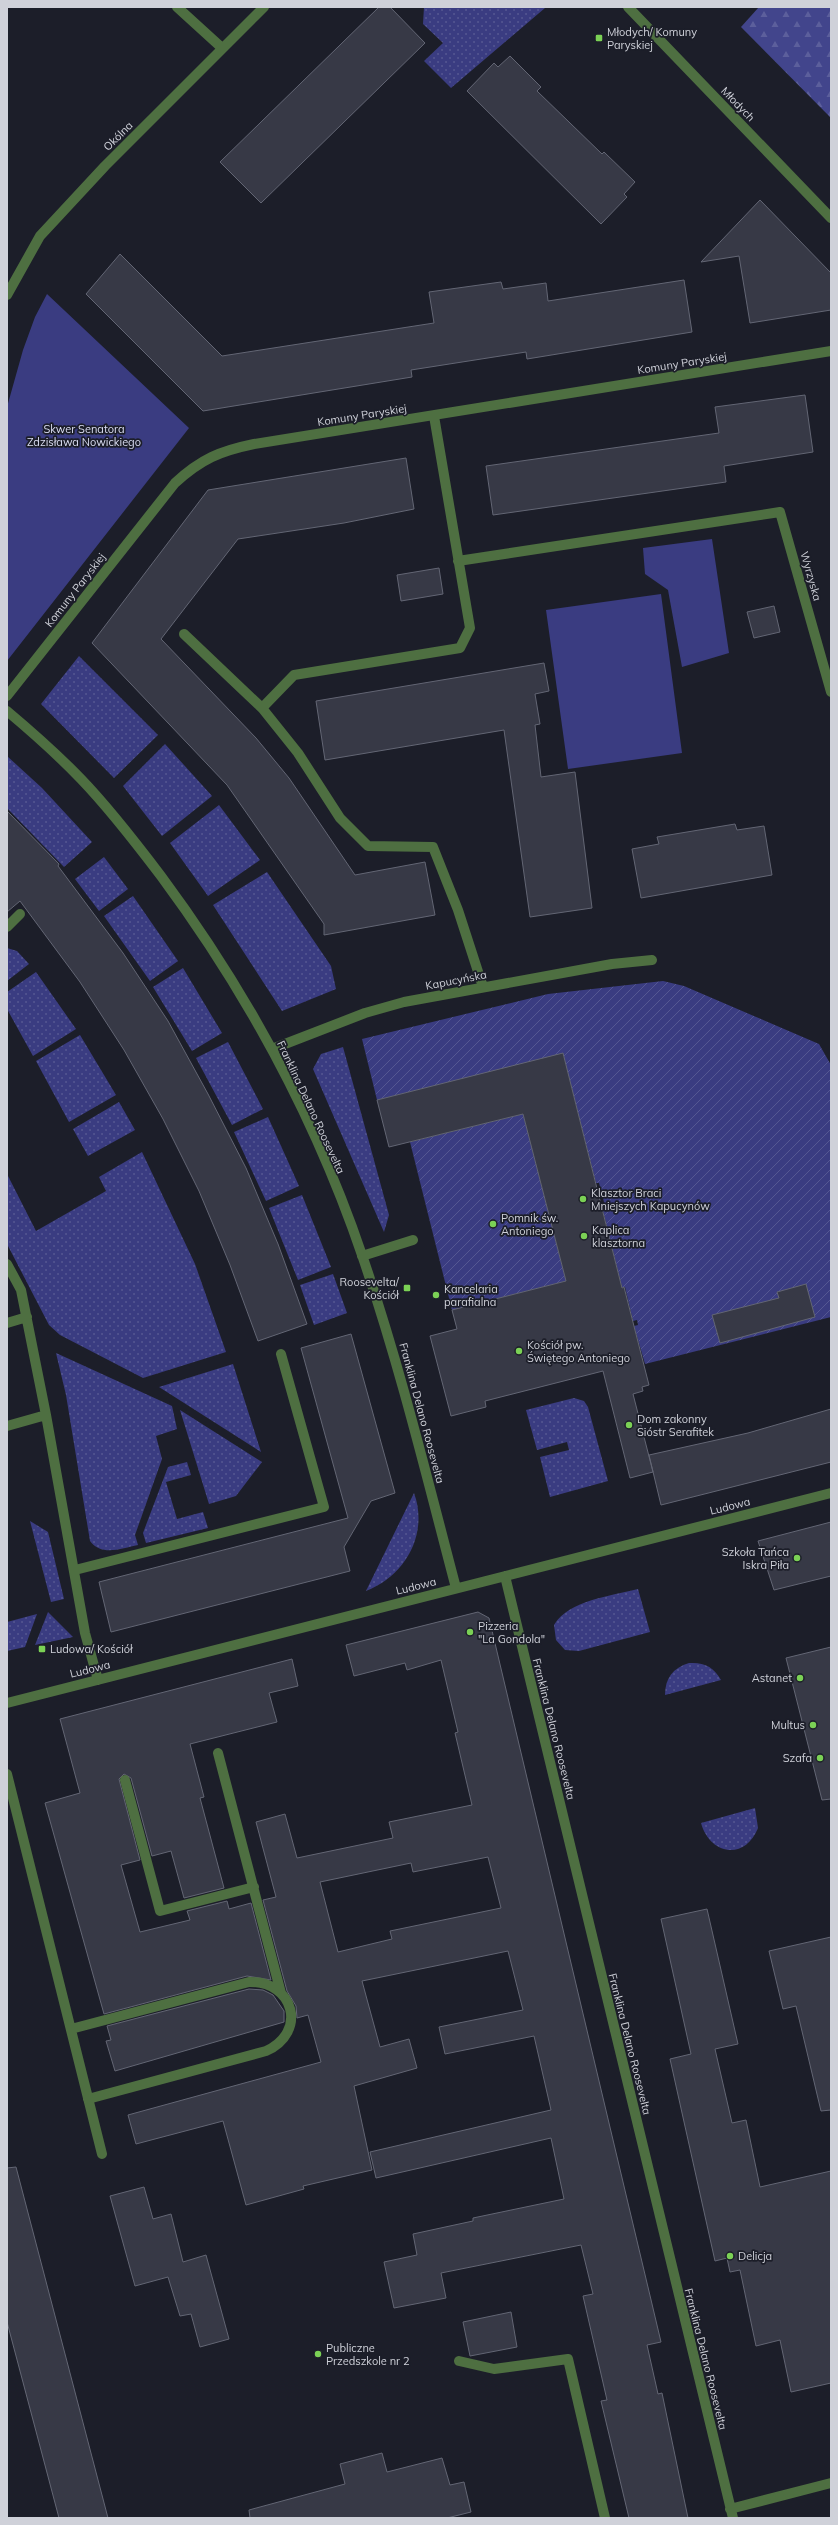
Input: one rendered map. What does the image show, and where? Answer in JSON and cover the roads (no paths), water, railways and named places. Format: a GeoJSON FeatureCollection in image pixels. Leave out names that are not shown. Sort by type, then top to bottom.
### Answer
{"type":"FeatureCollection","features":[{"type":"Feature","properties":{"kind":"street"},"geometry":{"type":"LineString","coordinates":[[177,7],[222,48]]}},
{"type":"Feature","properties":{"kind":"street","name":"Okólna"},"geometry":{"type":"LineString","coordinates":[[7,294],[40,236],[105,166],[264,7]]}},
{"type":"Feature","properties":{"kind":"street","name":"Młodych"},"geometry":{"type":"LineString","coordinates":[[628,7],[831,218]]}},
{"type":"Feature","properties":{"kind":"street","name":"Komuny Paryskiej"},"geometry":{"type":"LineString","coordinates":[[7,696],[175,483],[192,467],[211,456],[239,447],[831,351]]}},
{"type":"Feature","properties":{"kind":"street"},"geometry":{"type":"LineString","coordinates":[[262,708],[294,674],[460,648],[470,628],[434,416]]}},
{"type":"Feature","properties":{"kind":"street","name":"Wyrzyska"},"geometry":{"type":"LineString","coordinates":[[458,561],[780,512],[831,692]]}},
{"type":"Feature","properties":{"kind":"street"},"geometry":{"type":"LineString","coordinates":[[184,634],[262,708],[298,752],[340,818],[368,846],[433,847],[458,910],[483,987]]}},
{"type":"Feature","properties":{"kind":"street","name":"Franklina Delano Roosevelta"},"geometry":{"type":"LineString","coordinates":[[7,710],[81,779],[125,828],[202,933],[272,1049],[328,1169],[362,1256],[391,1346],[456,1588]]}},
{"type":"Feature","properties":{"kind":"street"},"geometry":{"type":"LineString","coordinates":[[9,922],[20,914]]}},
{"type":"Feature","properties":{"kind":"street","name":"Kapucyńska"},"geometry":{"type":"LineString","coordinates":[[272,1049],[365,1013],[483,987],[612,964],[652,960]]}},
{"type":"Feature","properties":{"kind":"street"},"geometry":{"type":"LineString","coordinates":[[362,1256],[413,1240]]}},
{"type":"Feature","properties":{"kind":"street"},"geometry":{"type":"LineString","coordinates":[[7,1264],[21,1290],[27,1317],[75,1570],[85,1633],[98,1680]]}},
{"type":"Feature","properties":{"kind":"street"},"geometry":{"type":"LineString","coordinates":[[7,1323],[27,1317]]}},
{"type":"Feature","properties":{"kind":"street"},"geometry":{"type":"LineString","coordinates":[[75,1570],[324,1508],[281,1354]]}},
{"type":"Feature","properties":{"kind":"street"},"geometry":{"type":"LineString","coordinates":[[7,1426],[46,1415]]}},
{"type":"Feature","properties":{"kind":"street","name":"Ludowa"},"geometry":{"type":"LineString","coordinates":[[7,1703],[831,1493]]}},
{"type":"Feature","properties":{"kind":"street","name":"Franklina Delano Roosevelta"},"geometry":{"type":"LineString","coordinates":[[505,1576],[731,2514]]}},
{"type":"Feature","properties":{"kind":"street"},"geometry":{"type":"LineString","coordinates":[[218,1753],[281,1993]]}},
{"type":"Feature","properties":{"kind":"street"},"geometry":{"type":"LineString","coordinates":[[7,1774],[102,2154]]}},
{"type":"Feature","properties":{"kind":"street"},"geometry":{"type":"LineString","coordinates":[[125,1780],[160,1911],[254,1887]]}},
{"type":"Feature","properties":{"kind":"street"},"geometry":{"type":"LineString","coordinates":[[70,2029],[249,1982],[261,1982],[272,1985],[281,1993],[288,2003],[291,2014],[290,2026],[285,2037],[277,2046],[266,2051],[88,2099]]}},
{"type":"Feature","properties":{"kind":"street"},"geometry":{"type":"LineString","coordinates":[[459,2361],[494,2369],[568,2359],[605,2518]]}},
{"type":"Feature","properties":{"kind":"street"},"geometry":{"type":"LineString","coordinates":[[731,2514],[831,2483]]}},
{"type":"Feature","properties":{"kind":"place","name":"Młodych/ Komuny Paryskiej"},"geometry":{"type":"Point","coordinates":[599,38]}},
{"type":"Feature","properties":{"kind":"place","name":"Klasztor Braci Mniejszych Kapucynów"},"geometry":{"type":"Point","coordinates":[583,1199]}},
{"type":"Feature","properties":{"kind":"place","name":"Pomnik św. Antoniego"},"geometry":{"type":"Point","coordinates":[493,1224]}},
{"type":"Feature","properties":{"kind":"place","name":"Kaplica klasztorna"},"geometry":{"type":"Point","coordinates":[584,1236]}},
{"type":"Feature","properties":{"kind":"place","name":"Roosevelta/ Kościół"},"geometry":{"type":"Point","coordinates":[407,1288]}},
{"type":"Feature","properties":{"kind":"place","name":"Kancelaria parafialna"},"geometry":{"type":"Point","coordinates":[436,1295]}},
{"type":"Feature","properties":{"kind":"place","name":"Kościół pw. Świętego Antoniego"},"geometry":{"type":"Point","coordinates":[519,1351]}},
{"type":"Feature","properties":{"kind":"place","name":"Dom zakonny Sióstr Serafitek"},"geometry":{"type":"Point","coordinates":[629,1425]}},
{"type":"Feature","properties":{"kind":"place","name":"Szkoła Tańca Iskra Piła"},"geometry":{"type":"Point","coordinates":[797,1558]}},
{"type":"Feature","properties":{"kind":"place","name":"Pizzeria \"La Gondola\""},"geometry":{"type":"Point","coordinates":[470,1632]}},
{"type":"Feature","properties":{"kind":"place","name":"Ludowa/ Kościół"},"geometry":{"type":"Point","coordinates":[42,1649]}},
{"type":"Feature","properties":{"kind":"place","name":"Astanet"},"geometry":{"type":"Point","coordinates":[800,1678]}},
{"type":"Feature","properties":{"kind":"place","name":"Multus"},"geometry":{"type":"Point","coordinates":[813,1725]}},
{"type":"Feature","properties":{"kind":"place","name":"Szafa"},"geometry":{"type":"Point","coordinates":[820,1758]}},
{"type":"Feature","properties":{"kind":"place","name":"Delicja"},"geometry":{"type":"Point","coordinates":[730,2256]}},
{"type":"Feature","properties":{"kind":"place","name":"Publiczne Przedszkole nr 2"},"geometry":{"type":"Point","coordinates":[318,2354]}},
{"type":"Feature","properties":{"kind":"park label","name":"Skwer Senatora Zdzisława Nowickiego"},"geometry":{"type":"Point","coordinates":[84,435]}}]}
